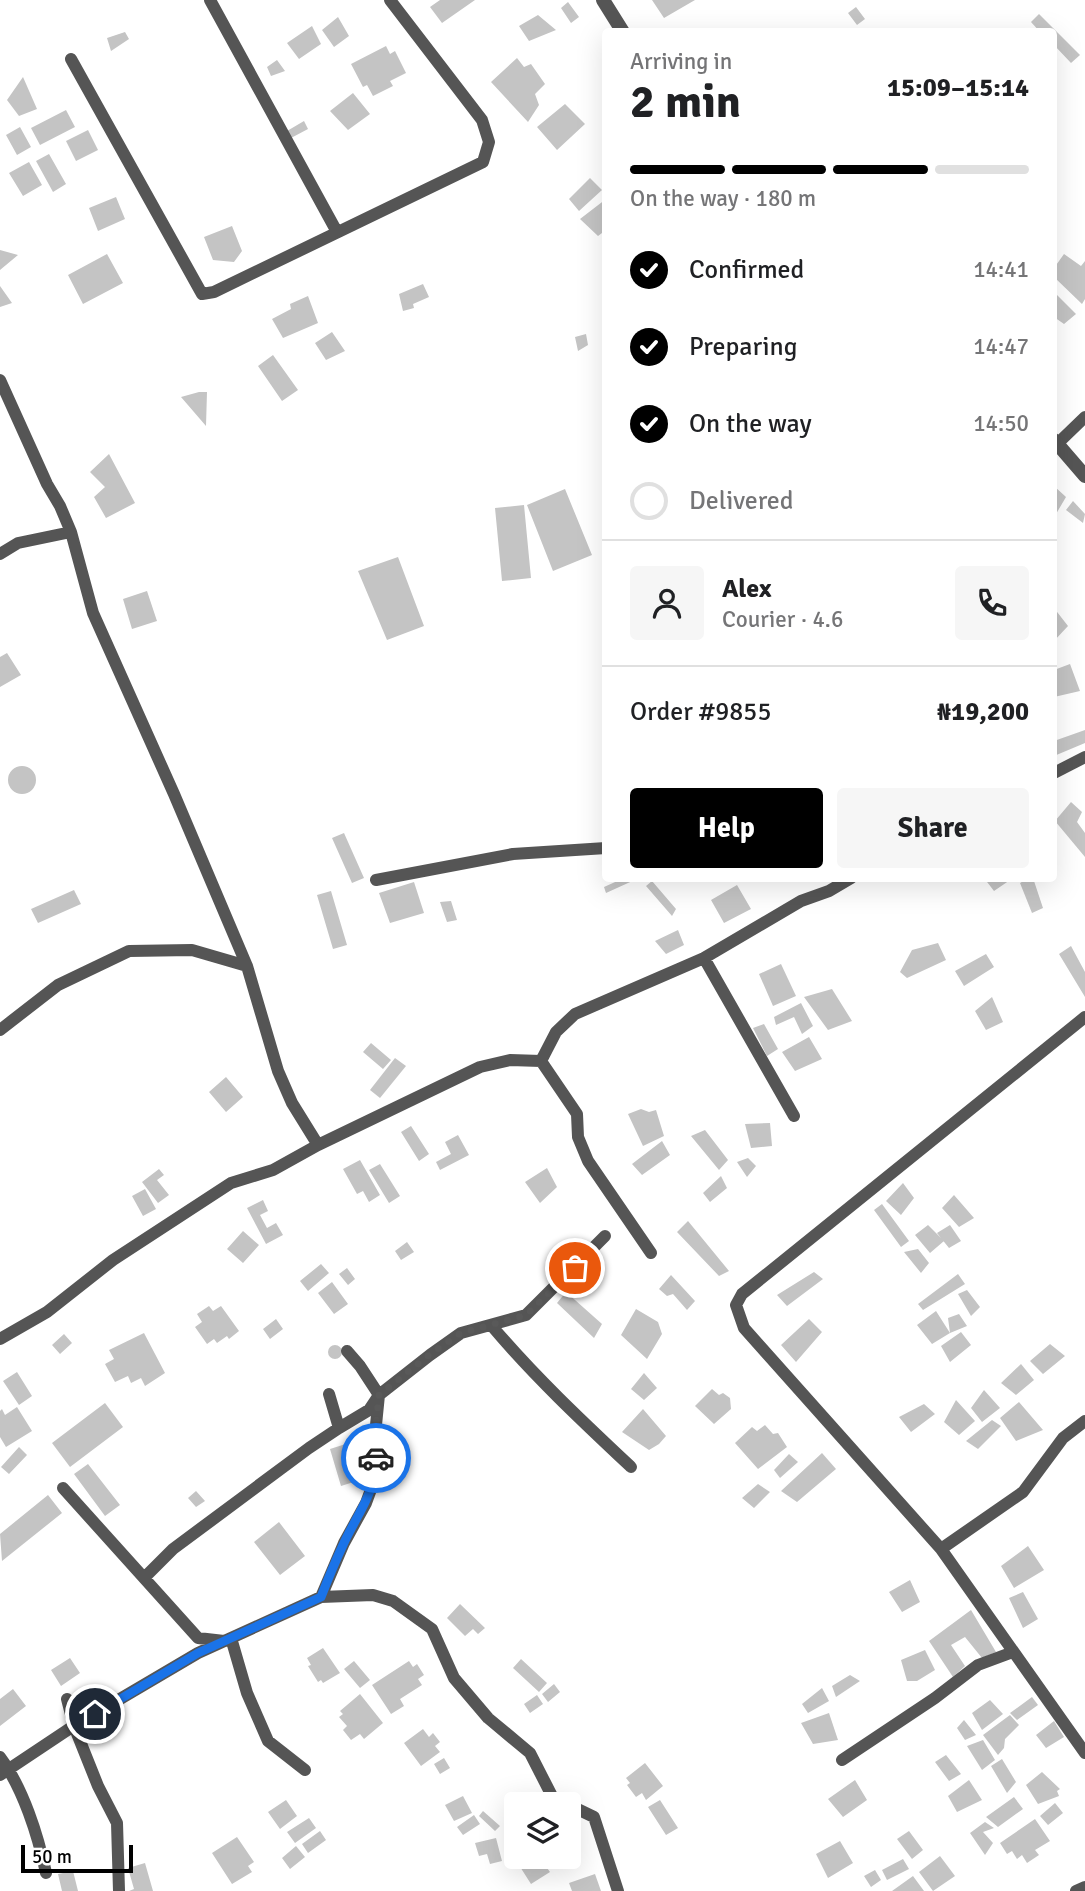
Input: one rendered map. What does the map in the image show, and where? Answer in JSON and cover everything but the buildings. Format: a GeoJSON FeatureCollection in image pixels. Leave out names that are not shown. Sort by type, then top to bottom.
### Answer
{"type":"FeatureCollection","features":[{"type":"Feature","properties":{"kind":"street"},"geometry":{"type":"LineString","coordinates":[[210,0],[337,232]]}},
{"type":"Feature","properties":{"kind":"street"},"geometry":{"type":"LineString","coordinates":[[71,59],[202,294],[214,292],[483,162],[489,142],[482,120],[390,0]]}},
{"type":"Feature","properties":{"kind":"street"},"geometry":{"type":"LineString","coordinates":[[603,0],[620,28]]}},
{"type":"Feature","properties":{"kind":"street"},"geometry":{"type":"LineString","coordinates":[[0,380],[71,532],[93,613],[247,966],[278,1071],[292,1103],[318,1145]]}},
{"type":"Feature","properties":{"kind":"street"},"geometry":{"type":"LineString","coordinates":[[1057,441],[1085,417]]}},
{"type":"Feature","properties":{"kind":"street"},"geometry":{"type":"LineString","coordinates":[[1057,445],[1085,476]]}},
{"type":"Feature","properties":{"kind":"street"},"geometry":{"type":"LineString","coordinates":[[0,554],[18,543],[71,532]]}},
{"type":"Feature","properties":{"kind":"street"},"geometry":{"type":"LineString","coordinates":[[1057,771],[1085,757]]}},
{"type":"Feature","properties":{"kind":"street"},"geometry":{"type":"LineString","coordinates":[[376,880],[513,854],[602,848]]}},
{"type":"Feature","properties":{"kind":"street"},"geometry":{"type":"LineString","coordinates":[[541,1061],[556,1032],[575,1014],[704,958],[801,901],[830,891],[845,882]]}},
{"type":"Feature","properties":{"kind":"street"},"geometry":{"type":"LineString","coordinates":[[0,1030],[58,985],[129,951],[192,950],[247,966]]}},
{"type":"Feature","properties":{"kind":"street"},"geometry":{"type":"LineString","coordinates":[[704,958],[794,1116]]}},
{"type":"Feature","properties":{"kind":"street"},"geometry":{"type":"LineString","coordinates":[[1085,1017],[737,1299],[736,1305],[744,1328],[941,1549],[1085,1753]]}},
{"type":"Feature","properties":{"kind":"street"},"geometry":{"type":"LineString","coordinates":[[0,1339],[47,1312],[113,1260],[231,1183],[273,1170],[318,1145],[480,1067],[510,1060],[541,1061]]}},
{"type":"Feature","properties":{"kind":"street"},"geometry":{"type":"LineString","coordinates":[[541,1061],[577,1114],[578,1137],[588,1161],[651,1253]]}},
{"type":"Feature","properties":{"kind":"street"},"geometry":{"type":"LineString","coordinates":[[144,1578],[173,1549],[309,1448],[369,1410],[379,1395],[429,1355],[461,1333],[526,1315],[605,1236]]}},
{"type":"Feature","properties":{"kind":"street"},"geometry":{"type":"LineString","coordinates":[[491,1325],[565,1405],[631,1467]]}},
{"type":"Feature","properties":{"kind":"street"},"geometry":{"type":"LineString","coordinates":[[321,1597],[344,1543],[366,1503],[377,1473],[375,1435],[379,1395],[360,1366],[346,1351]]}},
{"type":"Feature","properties":{"kind":"street"},"geometry":{"type":"LineString","coordinates":[[329,1394],[339,1429]]}},
{"type":"Feature","properties":{"kind":"street"},"geometry":{"type":"LineString","coordinates":[[941,1549],[1023,1492],[1063,1438],[1085,1422]]}},
{"type":"Feature","properties":{"kind":"street"},"geometry":{"type":"LineString","coordinates":[[63,1488],[198,1637],[228,1640]]}},
{"type":"Feature","properties":{"kind":"street"},"geometry":{"type":"LineString","coordinates":[[5,1772],[74,1726],[198,1653],[321,1597],[373,1595],[393,1601],[432,1629],[454,1678],[488,1718],[530,1753],[550,1792]]}},
{"type":"Feature","properties":{"kind":"street"},"geometry":{"type":"LineString","coordinates":[[228,1640],[268,1741],[304,1770]]}},
{"type":"Feature","properties":{"kind":"street"},"geometry":{"type":"LineString","coordinates":[[842,1760],[935,1698],[978,1665],[1013,1652]]}},
{"type":"Feature","properties":{"kind":"street"},"geometry":{"type":"LineString","coordinates":[[67,1699],[74,1726],[98,1786],[117,1823],[120,1891]]}},
{"type":"Feature","properties":{"kind":"street"},"geometry":{"type":"LineString","coordinates":[[0,1757],[39,1841],[46,1873]]}},
{"type":"Feature","properties":{"kind":"street"},"geometry":{"type":"LineString","coordinates":[[581,1811],[594,1817],[618,1891]]}},
{"type":"Feature","properties":{"kind":"street"},"geometry":{"type":"LineString","coordinates":[[1076,1891],[1085,1887]]}},
{"type":"Feature","properties":{"kind":"way so far"},"geometry":{"type":"LineString","coordinates":[[376,1458],[379,1395],[461,1333],[526,1315],[575,1268]]}},
{"type":"Feature","properties":{"kind":"route"},"geometry":{"type":"LineString","coordinates":[[95,1714],[198,1653],[321,1597],[344,1543],[366,1503],[377,1473],[376,1458]]}}]}
